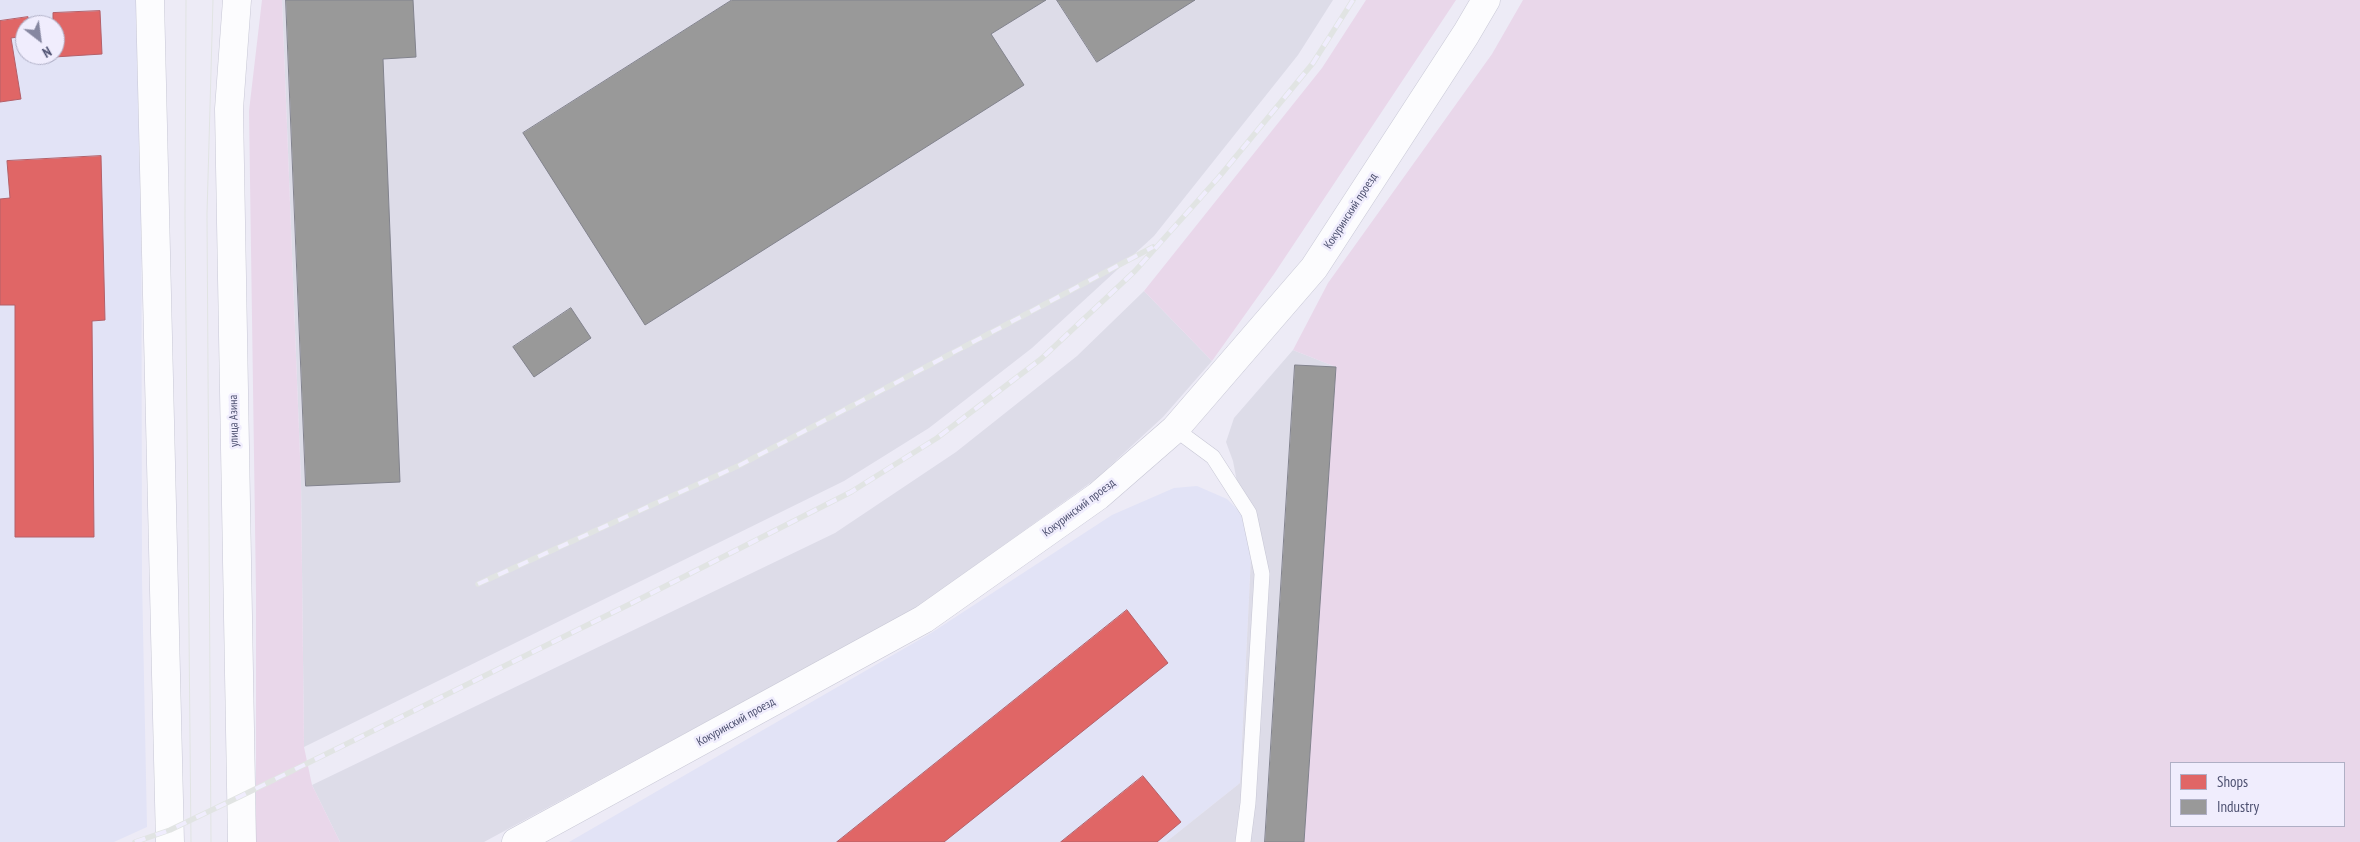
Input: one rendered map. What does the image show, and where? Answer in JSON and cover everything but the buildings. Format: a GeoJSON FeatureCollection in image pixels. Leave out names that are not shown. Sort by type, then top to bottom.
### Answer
{"type":"FeatureCollection","features":[{"type":"Feature","properties":{"kind":"street"},"geometry":{"type":"LineString","coordinates":[[150,0],[170,842]]}},
{"type":"Feature","properties":{"kind":"street","name":"улица Азина"},"geometry":{"type":"LineString","coordinates":[[237,0],[229,109],[242,842]]}},
{"type":"Feature","properties":{"kind":"street","name":"Кокуринский проезд"},"geometry":{"type":"LineString","coordinates":[[516,842],[924,619],[1098,496],[1175,429],[1314,268],[1466,34],[1486,0]]}},
{"type":"Feature","properties":{"kind":"lane"},"geometry":{"type":"LineString","coordinates":[[1175,429],[1212,458],[1248,513],[1262,574],[1248,803],[1243,842]]}},
{"type":"Feature","properties":{"kind":"shaded area"},"geometry":{"type":"Polygon","coordinates":[[[0,0],[141,0],[142,579],[147,827],[114,842],[0,842],[0,0]]]}},
{"type":"Feature","properties":{"kind":"shaded area"},"geometry":{"type":"Polygon","coordinates":[[[262,0],[282,0],[301,482],[304,747],[312,785],[340,842],[256,842],[256,593],[249,111],[262,0]]]}},
{"type":"Feature","properties":{"kind":"shaded area"},"geometry":{"type":"Polygon","coordinates":[[[282,0],[1333,0],[1298,55],[1154,236],[1032,348],[929,428],[844,481],[304,747],[301,482],[282,0]]]}},
{"type":"Feature","properties":{"kind":"shaded area"},"geometry":{"type":"Polygon","coordinates":[[[1366,0],[1456,0],[1274,274],[1212,361],[1144,291],[1322,68],[1366,0]]]}},
{"type":"Feature","properties":{"kind":"shaded area"},"geometry":{"type":"Polygon","coordinates":[[[1523,0],[2360,0],[2360,842],[1304,842],[1336,367],[1293,350],[1328,283],[1492,54],[1523,0]]]}},
{"type":"Feature","properties":{"kind":"shaded area"},"geometry":{"type":"Polygon","coordinates":[[[1144,291],[1212,361],[1163,417],[1097,478],[915,609],[484,842],[340,842],[312,785],[835,533],[956,452],[1077,356],[1144,291]]]}},
{"type":"Feature","properties":{"kind":"shaded area"},"geometry":{"type":"Polygon","coordinates":[[[1293,350],[1336,367],[1304,842],[1166,842],[1240,783],[1251,556],[1233,461],[1226,442],[1234,418],[1293,350]]]}},
{"type":"Feature","properties":{"kind":"shaded area"},"geometry":{"type":"Polygon","coordinates":[[[1197,486],[1227,499],[1244,516],[1251,556],[1240,783],[1166,842],[569,842],[931,633],[1112,515],[1174,488],[1197,486]]]}},
{"type":"Feature","properties":{"kind":"tram line"},"geometry":{"type":"LineString","coordinates":[[186,0],[185,215],[191,842]]}},
{"type":"Feature","properties":{"kind":"tram line"},"geometry":{"type":"LineString","coordinates":[[211,842],[207,214],[213,0]]}},
{"type":"Feature","properties":{"kind":"railway"},"geometry":{"type":"LineString","coordinates":[[135,842],[170,830],[241,796],[632,603],[851,492],[937,438],[1041,359],[1135,271],[1219,177],[1313,63],[1353,0]]}},
{"type":"Feature","properties":{"kind":"railway"},"geometry":{"type":"LineString","coordinates":[[478,584],[740,465],[1153,247]]}}]}
